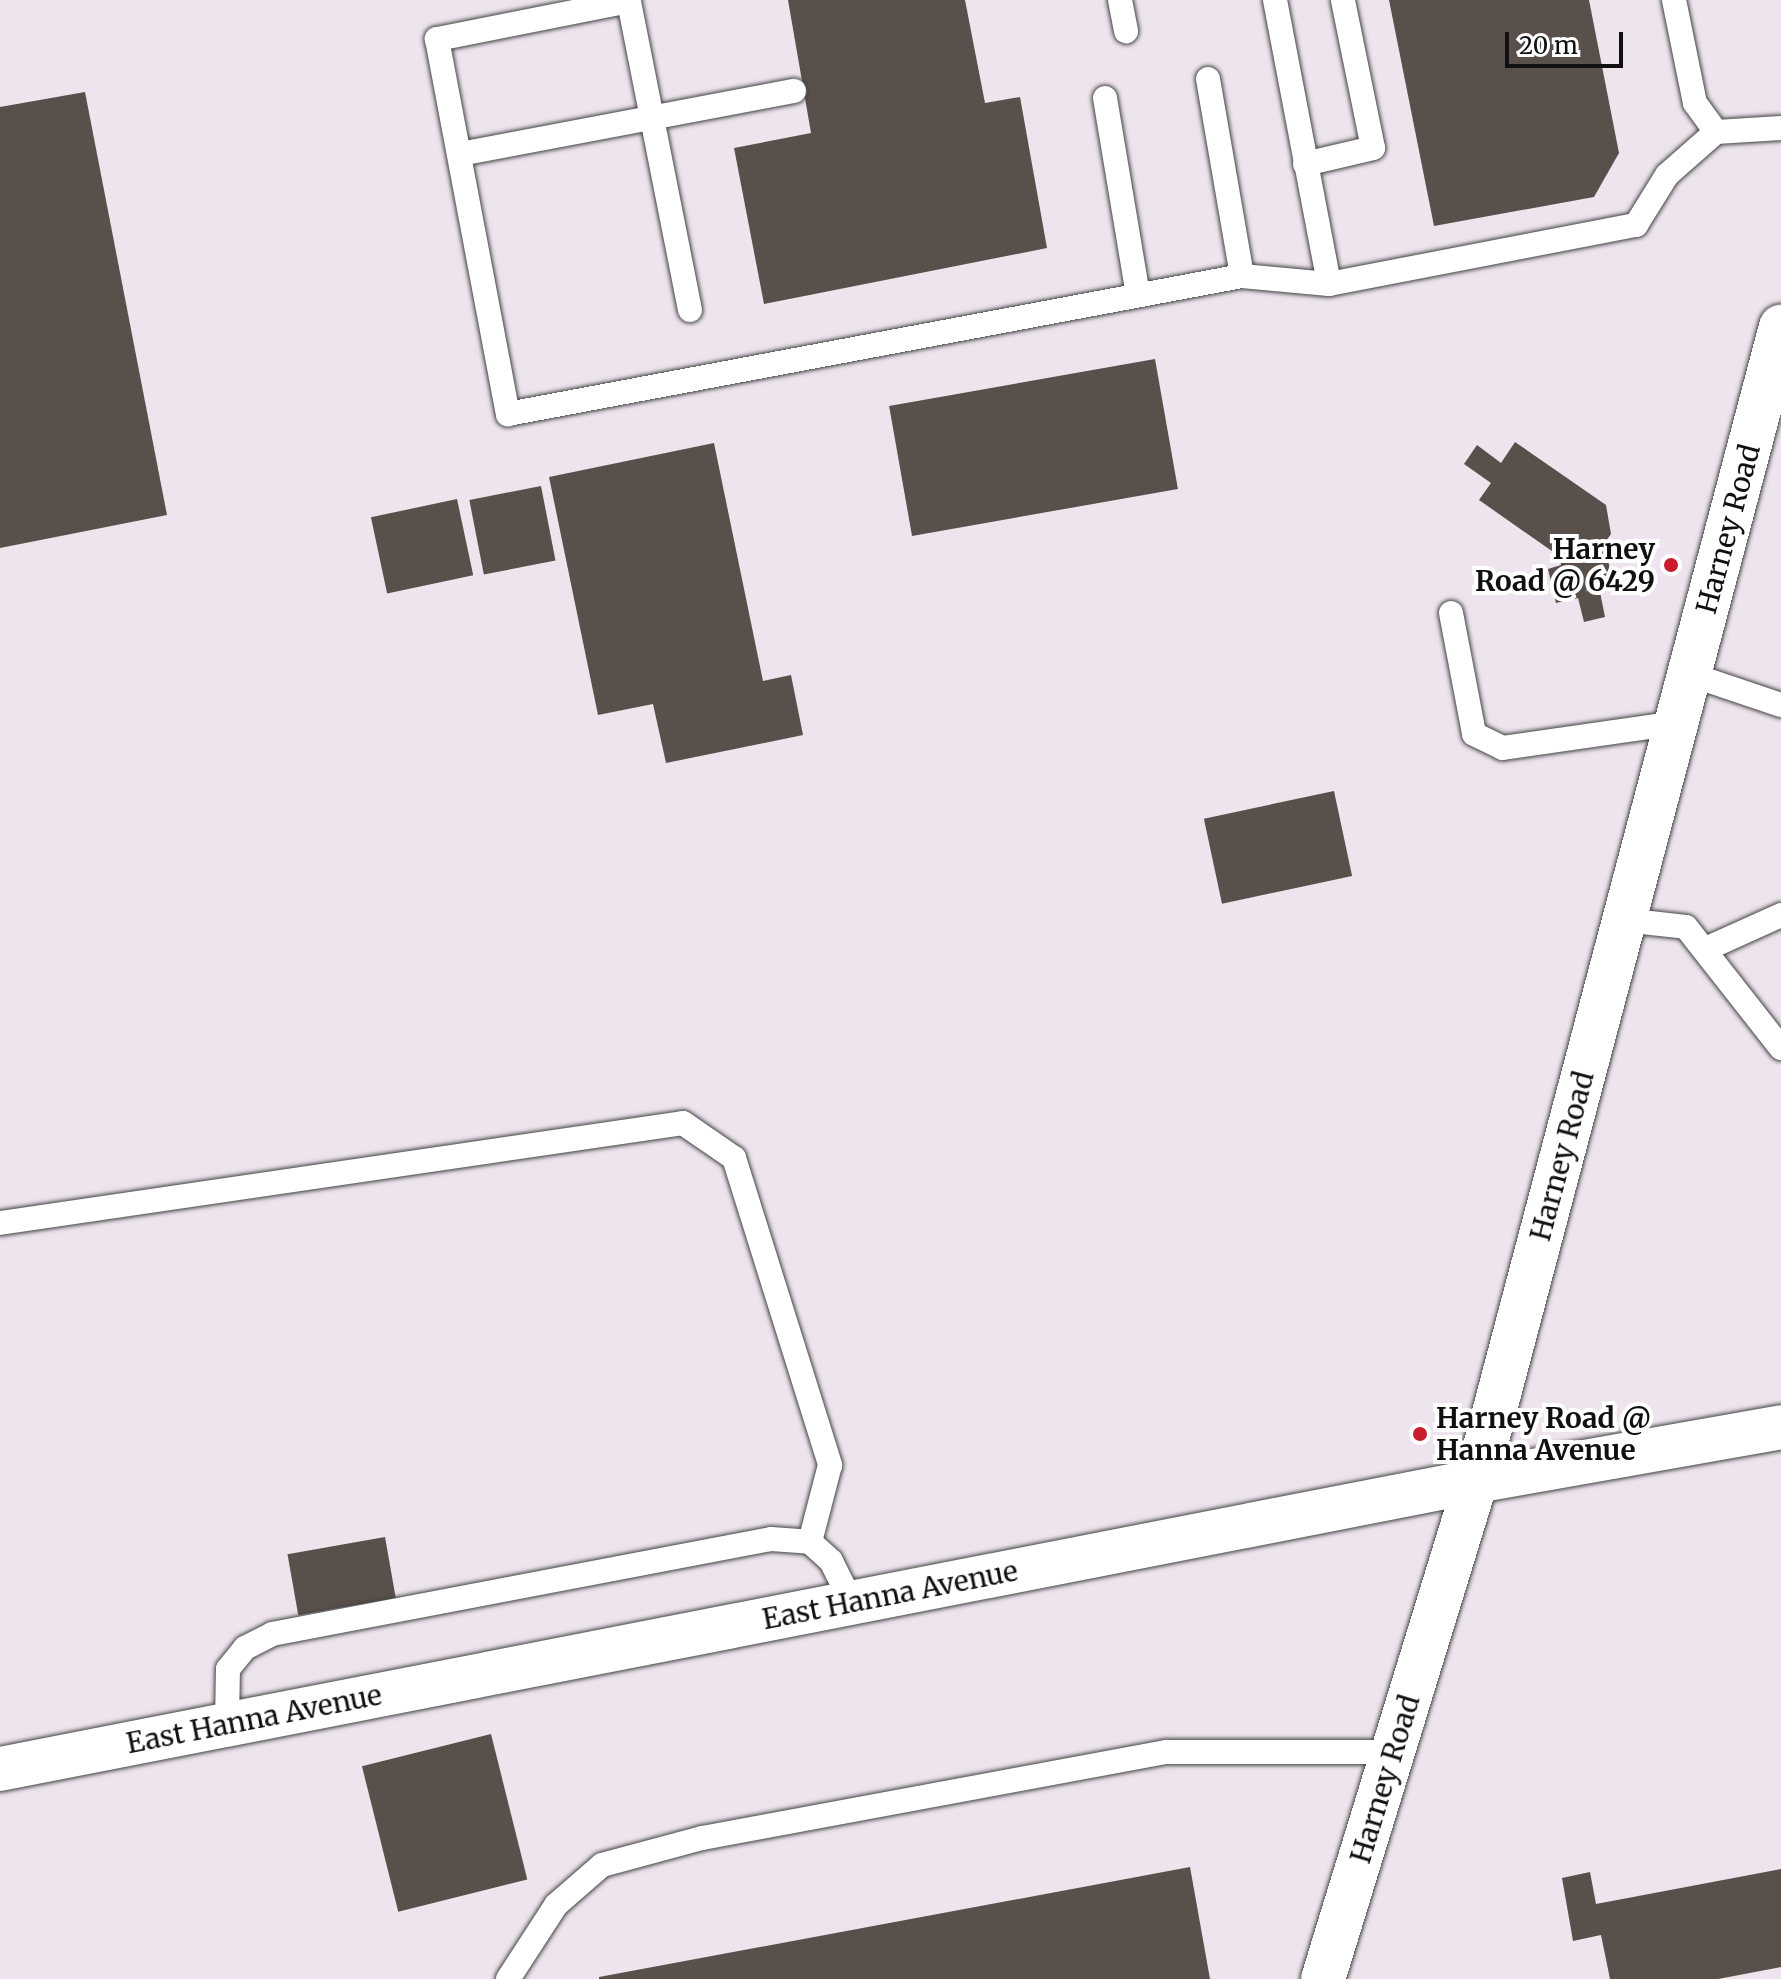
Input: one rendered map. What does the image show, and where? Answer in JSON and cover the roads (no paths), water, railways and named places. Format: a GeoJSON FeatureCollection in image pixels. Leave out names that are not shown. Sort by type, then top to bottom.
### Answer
{"type":"FeatureCollection","features":[{"type":"Feature","properties":{"kind":"street","name":"Harney Road"},"geometry":{"type":"LineString","coordinates":[[1323,1979],[1476,1481],[1781,327]]}},
{"type":"Feature","properties":{"kind":"street","name":"East Hanna Avenue"},"geometry":{"type":"LineString","coordinates":[[0,1769],[1476,1481],[1781,1427]]}},
{"type":"Feature","properties":{"kind":"lane"},"geometry":{"type":"LineString","coordinates":[[1120,0],[1126,31]]}},
{"type":"Feature","properties":{"kind":"lane"},"geometry":{"type":"LineString","coordinates":[[1275,0],[1329,284]]}},
{"type":"Feature","properties":{"kind":"lane"},"geometry":{"type":"LineString","coordinates":[[1305,164],[1373,148],[1343,0]]}},
{"type":"Feature","properties":{"kind":"lane"},"geometry":{"type":"LineString","coordinates":[[1674,0],[1695,103],[1716,132]]}},
{"type":"Feature","properties":{"kind":"lane"},"geometry":{"type":"LineString","coordinates":[[690,310],[629,1],[437,39],[508,414],[1242,276],[1329,284],[1636,225],[1667,175],[1716,132],[1776,136]]}},
{"type":"Feature","properties":{"kind":"lane"},"geometry":{"type":"LineString","coordinates":[[1208,79],[1242,276]]}},
{"type":"Feature","properties":{"kind":"lane"},"geometry":{"type":"LineString","coordinates":[[460,154],[794,91]]}},
{"type":"Feature","properties":{"kind":"lane"},"geometry":{"type":"LineString","coordinates":[[1105,98],[1138,295]]}},
{"type":"Feature","properties":{"kind":"lane"},"geometry":{"type":"LineString","coordinates":[[1451,613],[1474,734],[1503,748],[1676,723]]}},
{"type":"Feature","properties":{"kind":"lane"},"geometry":{"type":"LineString","coordinates":[[1689,674],[1781,705]]}},
{"type":"Feature","properties":{"kind":"lane"},"geometry":{"type":"LineString","coordinates":[[1708,948],[1781,915]]}},
{"type":"Feature","properties":{"kind":"lane"},"geometry":{"type":"LineString","coordinates":[[1624,920],[1686,927],[1708,948],[1781,1048]]}},
{"type":"Feature","properties":{"kind":"lane"},"geometry":{"type":"LineString","coordinates":[[0,1223],[683,1123],[734,1158],[830,1465],[810,1542]]}},
{"type":"Feature","properties":{"kind":"lane"},"geometry":{"type":"LineString","coordinates":[[227,1724],[228,1669],[245,1648],[272,1634],[753,1541],[810,1542],[831,1561],[852,1603]]}},
{"type":"Feature","properties":{"kind":"lane"},"geometry":{"type":"LineString","coordinates":[[508,1979],[556,1905],[602,1865],[702,1838],[1166,1752],[1393,1752]]}},
{"type":"Feature","properties":{"kind":"place","name":"Harney Road @ 6429"},"geometry":{"type":"Point","coordinates":[1671,565]}},
{"type":"Feature","properties":{"kind":"place","name":"Harney Road @ Hanna Avenue"},"geometry":{"type":"Point","coordinates":[1420,1434]}}]}
